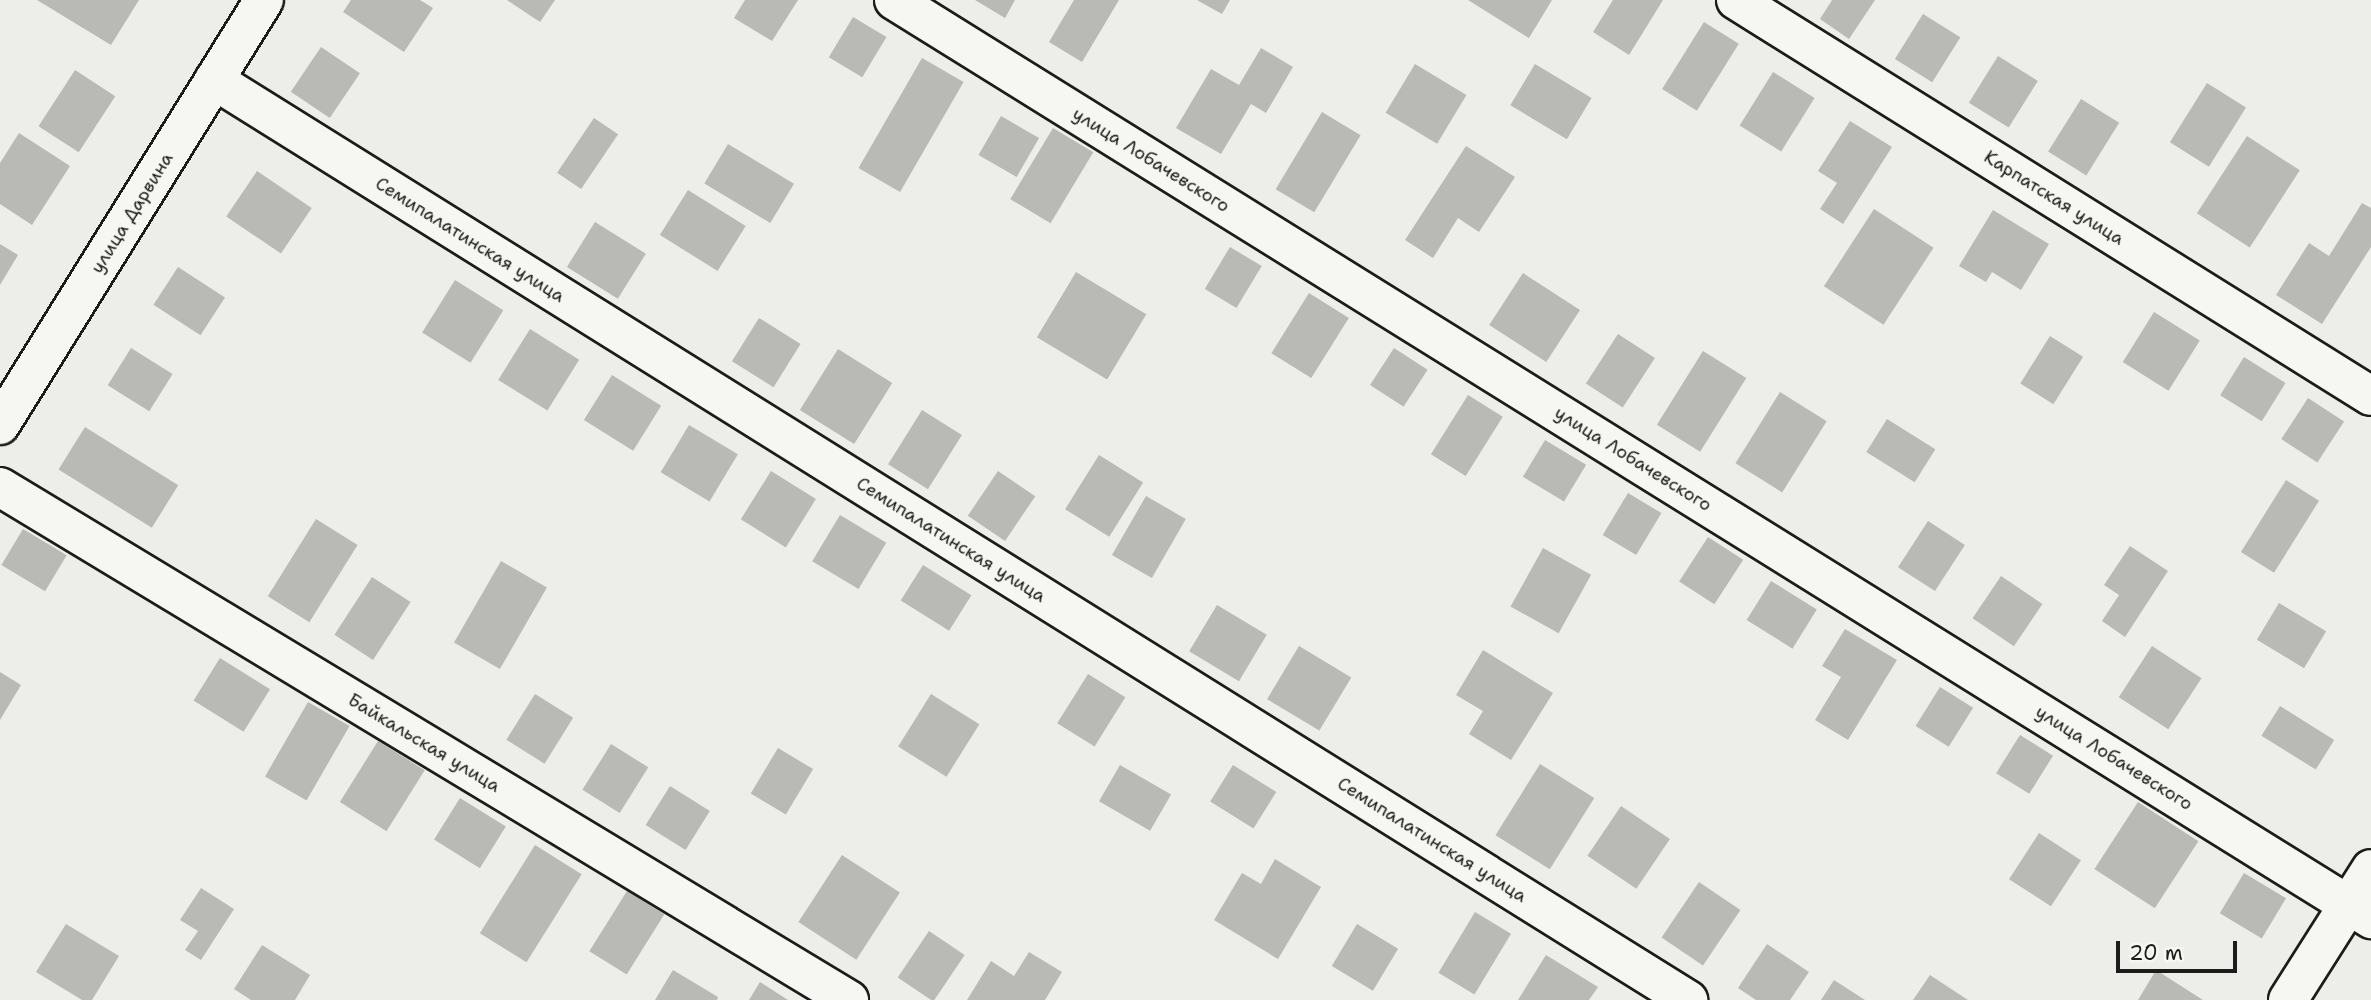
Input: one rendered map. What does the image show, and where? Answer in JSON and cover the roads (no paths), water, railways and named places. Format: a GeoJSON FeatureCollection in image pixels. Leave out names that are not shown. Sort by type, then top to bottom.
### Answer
{"type":"FeatureCollection","features":[{"type":"Feature","properties":{"kind":"street","name":"улица Дарвина"},"geometry":{"type":"LineString","coordinates":[[0,425],[264,0]]}},
{"type":"Feature","properties":{"kind":"street","name":"улица Лобачевского"},"geometry":{"type":"LineString","coordinates":[[894,0],[2360,911]]}},
{"type":"Feature","properties":{"kind":"street","name":"Карпатская улица"},"geometry":{"type":"LineString","coordinates":[[1736,0],[2371,396]]}},
{"type":"Feature","properties":{"kind":"street","name":"Семипалатинская улица"},"geometry":{"type":"LineString","coordinates":[[214,80],[1688,1000]]}},
{"type":"Feature","properties":{"kind":"street","name":"Байкальская улица"},"geometry":{"type":"LineString","coordinates":[[0,487],[849,1000]]}},
{"type":"Feature","properties":{"kind":"street"},"geometry":{"type":"LineString","coordinates":[[2288,1000],[2360,911],[2371,869]]}}]}
